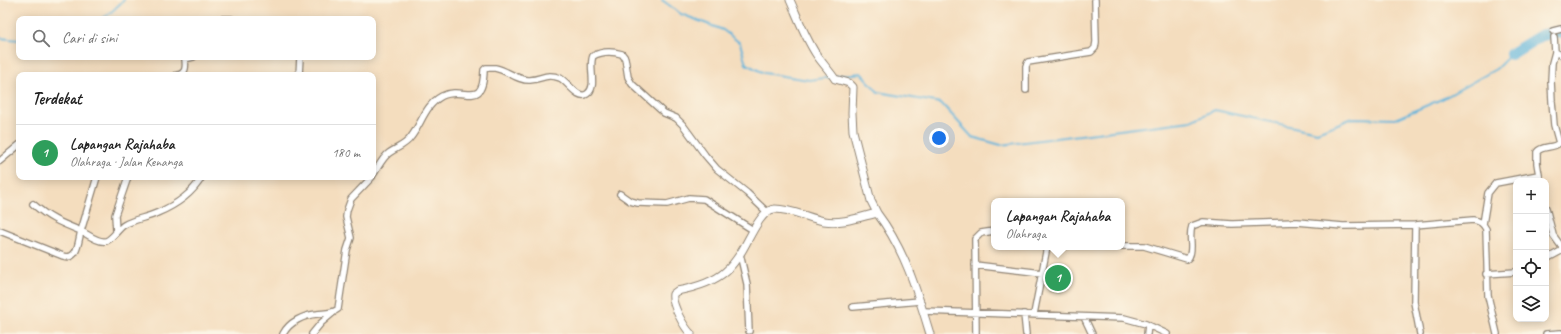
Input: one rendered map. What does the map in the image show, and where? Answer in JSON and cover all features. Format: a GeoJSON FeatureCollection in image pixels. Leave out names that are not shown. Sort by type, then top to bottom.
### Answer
{"type":"FeatureCollection","features":[{"type":"Feature","properties":{"kind":"street"},"geometry":{"type":"LineString","coordinates":[[790,0],[817,56],[829,68],[835,79],[849,83],[853,87],[853,131],[871,201],[877,214],[890,231],[906,261],[930,334]]}},
{"type":"Feature","properties":{"kind":"street"},"geometry":{"type":"LineString","coordinates":[[1026,90],[1026,66],[1028,62],[1090,52],[1094,49],[1096,42],[1095,0]]}},
{"type":"Feature","properties":{"kind":"street"},"geometry":{"type":"LineString","coordinates":[[1539,178],[1537,163],[1538,150],[1559,146],[1554,125],[1551,81],[1552,62],[1555,52],[1554,34],[1561,29]]}},
{"type":"Feature","properties":{"kind":"street"},"geometry":{"type":"LineString","coordinates":[[376,170],[386,156],[410,139],[428,108],[434,102],[443,96],[452,94],[473,94],[479,92],[483,88],[484,70],[486,68],[496,68],[524,79],[531,80],[546,75],[558,77],[569,84],[576,93],[583,95],[590,91],[593,83],[591,63],[593,56],[602,52],[607,52],[622,54],[625,58],[628,77],[632,84],[664,113],[676,118],[717,169],[747,193],[767,212]]}},
{"type":"Feature","properties":{"kind":"street"},"geometry":{"type":"LineString","coordinates":[[1555,52],[1561,56]]}},
{"type":"Feature","properties":{"kind":"street"},"geometry":{"type":"LineString","coordinates":[[184,72],[185,60]]}},
{"type":"Feature","properties":{"kind":"street"},"geometry":{"type":"LineString","coordinates":[[299,72],[300,60]]}},
{"type":"Feature","properties":{"kind":"street"},"geometry":{"type":"LineString","coordinates":[[0,161],[16,148]]}},
{"type":"Feature","properties":{"kind":"street"},"geometry":{"type":"LineString","coordinates":[[0,232],[68,258],[72,257],[75,253],[96,180]]}},
{"type":"Feature","properties":{"kind":"street"},"geometry":{"type":"LineString","coordinates":[[116,231],[115,215],[127,180]]}},
{"type":"Feature","properties":{"kind":"street"},"geometry":{"type":"LineString","coordinates":[[33,204],[46,215],[55,220],[102,241],[106,241],[110,240],[116,231],[126,224],[157,213],[183,198],[191,192],[200,180]]}},
{"type":"Feature","properties":{"kind":"street"},"geometry":{"type":"LineString","coordinates":[[312,334],[321,323],[338,310],[347,250],[351,238],[346,217],[347,210],[351,199],[368,180]]}},
{"type":"Feature","properties":{"kind":"street"},"geometry":{"type":"LineString","coordinates":[[1497,334],[1489,305],[1486,274],[1487,237],[1486,229],[1483,224],[1488,193],[1496,183],[1513,181]]}},
{"type":"Feature","properties":{"kind":"street"},"geometry":{"type":"LineString","coordinates":[[620,194],[630,201],[638,203],[667,204],[689,198],[704,199],[753,230]]}},
{"type":"Feature","properties":{"kind":"street"},"geometry":{"type":"LineString","coordinates":[[691,334],[684,325],[672,298],[673,294],[719,276],[732,266],[753,230],[771,209],[780,209],[815,219],[834,222],[877,214]]}},
{"type":"Feature","properties":{"kind":"street"},"geometry":{"type":"LineString","coordinates":[[1548,214],[1553,234],[1561,246]]}},
{"type":"Feature","properties":{"kind":"street"},"geometry":{"type":"LineString","coordinates":[[1125,246],[1144,246],[1186,259],[1189,257],[1191,251],[1190,236],[1192,226],[1203,222],[1238,224],[1297,222],[1343,226],[1415,225],[1472,220],[1483,224]]}},
{"type":"Feature","properties":{"kind":"street"},"geometry":{"type":"LineString","coordinates":[[1415,225],[1414,298],[1420,334]]}},
{"type":"Feature","properties":{"kind":"street"},"geometry":{"type":"LineString","coordinates":[[976,334],[977,314],[974,239],[980,233],[991,231]]}},
{"type":"Feature","properties":{"kind":"street"},"geometry":{"type":"LineString","coordinates":[[1034,314],[1046,250]]}},
{"type":"Feature","properties":{"kind":"street"},"geometry":{"type":"LineString","coordinates":[[1549,257],[1561,251]]}},
{"type":"Feature","properties":{"kind":"street"},"geometry":{"type":"LineString","coordinates":[[740,254],[747,284],[749,331]]}},
{"type":"Feature","properties":{"kind":"street"},"geometry":{"type":"LineString","coordinates":[[975,265],[1042,273]]}},
{"type":"Feature","properties":{"kind":"street"},"geometry":{"type":"LineString","coordinates":[[1486,274],[1513,272]]}},
{"type":"Feature","properties":{"kind":"street"},"geometry":{"type":"LineString","coordinates":[[853,307],[920,301]]}},
{"type":"Feature","properties":{"kind":"street"},"geometry":{"type":"LineString","coordinates":[[923,311],[1124,318],[1148,325],[1168,334]]}},
{"type":"Feature","properties":{"kind":"street"},"geometry":{"type":"LineString","coordinates":[[283,334],[294,322],[310,315],[334,312]]}},
{"type":"Feature","properties":{"kind":"street"},"geometry":{"type":"LineString","coordinates":[[1024,314],[1026,334]]}},
{"type":"Feature","properties":{"kind":"street"},"geometry":{"type":"LineString","coordinates":[[1084,317],[1092,334]]}},
{"type":"Feature","properties":{"kind":"street"},"geometry":{"type":"LineString","coordinates":[[1147,334],[1148,325]]}},
{"type":"Feature","properties":{"kind":"street"},"geometry":{"type":"LineString","coordinates":[[1546,334],[1561,333]]}},
{"type":"Feature","properties":{"kind":"green space"},"geometry":{"type":"Polygon","coordinates":[[[1054,264],[1066,266],[1062,292],[1050,290],[1054,264]]]}},
{"type":"Feature","properties":{"kind":"waterway"},"geometry":{"type":"LineString","coordinates":[[106,16],[124,0]]}},
{"type":"Feature","properties":{"kind":"waterway"},"geometry":{"type":"LineString","coordinates":[[662,0],[681,14],[723,30],[740,43],[746,64],[764,73],[809,80],[832,77]]}},
{"type":"Feature","properties":{"kind":"waterway"},"geometry":{"type":"LineString","coordinates":[[1511,54],[1542,35],[1561,32]]}},
{"type":"Feature","properties":{"kind":"waterway"},"geometry":{"type":"LineString","coordinates":[[0,38],[16,40]]}},
{"type":"Feature","properties":{"kind":"waterway"},"geometry":{"type":"LineString","coordinates":[[836,76],[861,73],[878,92],[941,103],[972,137],[1001,145],[1191,121],[1215,110],[1317,132],[1353,118],[1395,119],[1444,98],[1496,69],[1511,54]]}},
{"type":"Feature","properties":{"kind":"place","name":"Lapangan Rajahaba"},"geometry":{"type":"Point","coordinates":[1058,278]}}]}
